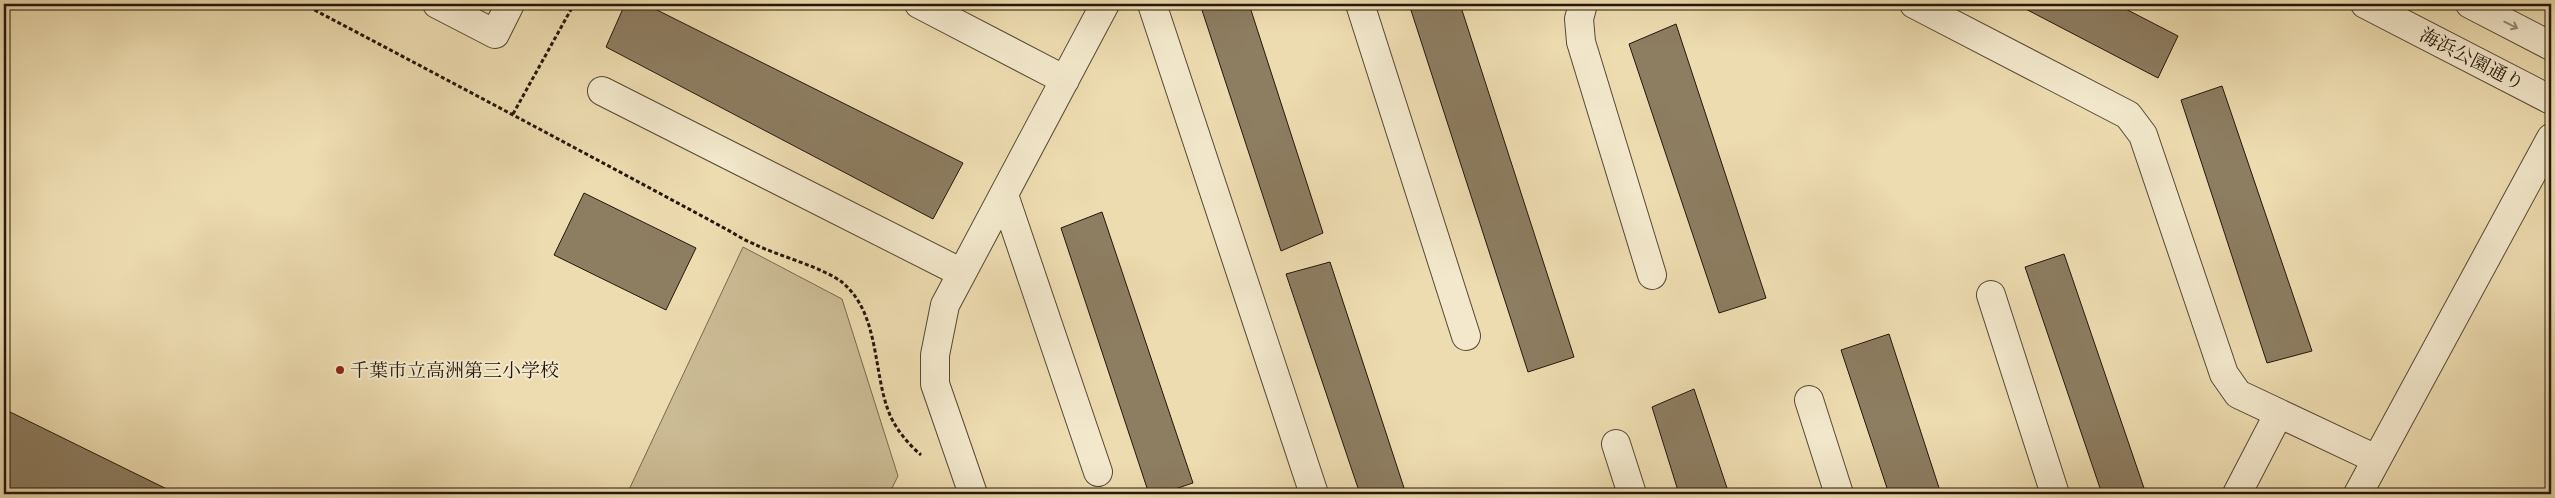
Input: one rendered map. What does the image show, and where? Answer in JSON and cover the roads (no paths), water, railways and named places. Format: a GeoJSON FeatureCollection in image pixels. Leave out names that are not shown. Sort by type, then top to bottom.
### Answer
{"type":"FeatureCollection","features":[{"type":"Feature","properties":{"kind":"street"},"geometry":{"type":"LineString","coordinates":[[437,4],[495,34],[510,4]]}},
{"type":"Feature","properties":{"kind":"street"},"geometry":{"type":"LineString","coordinates":[[919,4],[1065,80]]}},
{"type":"Feature","properties":{"kind":"street"},"geometry":{"type":"LineString","coordinates":[[973,494],[935,384],[935,355],[945,304],[1106,4]]}},
{"type":"Feature","properties":{"kind":"street"},"geometry":{"type":"LineString","coordinates":[[1152,4],[1314,494]]}},
{"type":"Feature","properties":{"kind":"street"},"geometry":{"type":"LineString","coordinates":[[1360,4],[1466,336]]}},
{"type":"Feature","properties":{"kind":"street"},"geometry":{"type":"LineString","coordinates":[[1583,4],[1579,19],[1580,42],[1652,275]]}},
{"type":"Feature","properties":{"kind":"street"},"geometry":{"type":"LineString","coordinates":[[1914,4],[2128,115],[2142,135],[2224,374],[2238,394],[2376,459]]}},
{"type":"Feature","properties":{"kind":"street","name":"海浜公園通り"},"geometry":{"type":"LineString","coordinates":[[2365,4],[2551,100]]}},
{"type":"Feature","properties":{"kind":"street"},"geometry":{"type":"LineString","coordinates":[[2470,4],[2551,46]]}},
{"type":"Feature","properties":{"kind":"street"},"geometry":{"type":"LineString","coordinates":[[602,91],[962,273]]}},
{"type":"Feature","properties":{"kind":"street"},"geometry":{"type":"LineString","coordinates":[[2358,494],[2551,138]]}},
{"type":"Feature","properties":{"kind":"street"},"geometry":{"type":"LineString","coordinates":[[1004,195],[1098,472]]}},
{"type":"Feature","properties":{"kind":"street"},"geometry":{"type":"LineString","coordinates":[[1991,295],[2055,494]]}},
{"type":"Feature","properties":{"kind":"street"},"geometry":{"type":"LineString","coordinates":[[1809,400],[1839,494]]}},
{"type":"Feature","properties":{"kind":"street"},"geometry":{"type":"LineString","coordinates":[[2237,494],[2278,414]]}},
{"type":"Feature","properties":{"kind":"street"},"geometry":{"type":"LineString","coordinates":[[1616,444],[1632,494]]}},
{"type":"Feature","properties":{"kind":"place","name":"千葉市立高洲第三小学校"},"geometry":{"type":"Point","coordinates":[340,370]}}]}
